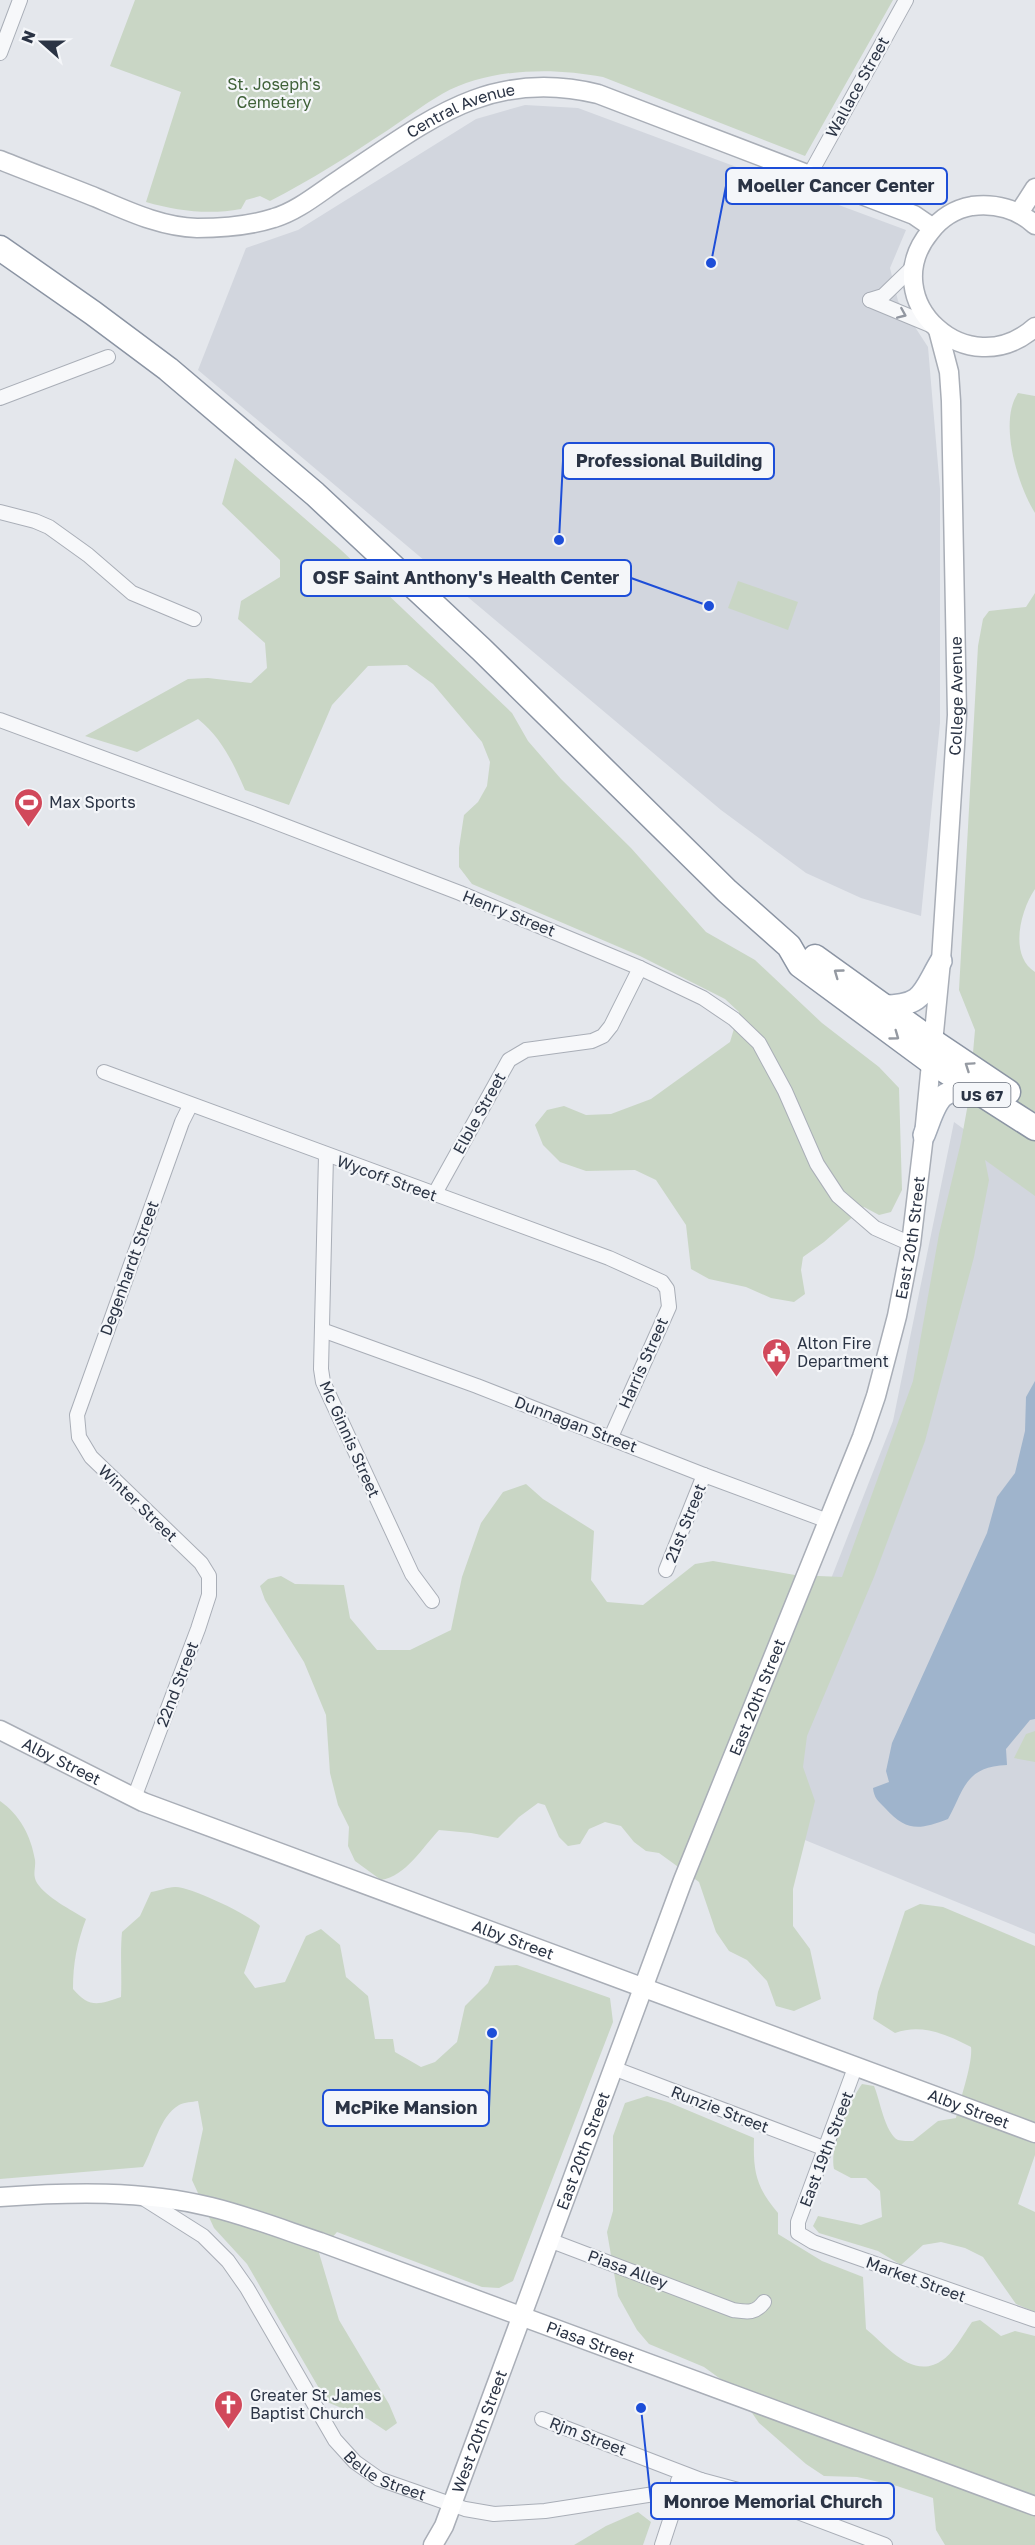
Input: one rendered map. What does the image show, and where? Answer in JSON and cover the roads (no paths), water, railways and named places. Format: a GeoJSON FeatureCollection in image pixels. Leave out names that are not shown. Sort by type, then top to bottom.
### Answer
{"type":"FeatureCollection","features":[{"type":"Feature","properties":{"kind":"highway","name":"US 67"},"geometry":{"type":"LineString","coordinates":[[0,248],[168,369],[279,461],[387,559],[727,891],[789,946],[800,965],[931,1051],[1035,1111]]}},
{"type":"Feature","properties":{"kind":"highway","name":"US 67"},"geometry":{"type":"LineString","coordinates":[[789,946],[809,952],[884,1006],[931,1051],[979,1092],[1035,1128]]}},
{"type":"Feature","properties":{"kind":"main road"},"geometry":{"type":"LineString","coordinates":[[884,1006],[909,1005],[919,999],[941,961]]}},
{"type":"Feature","properties":{"kind":"main road"},"geometry":{"type":"LineString","coordinates":[[924,1134],[943,1096],[954,1091],[979,1092]]}},
{"type":"Feature","properties":{"kind":"street"},"geometry":{"type":"LineString","coordinates":[[0,53],[20,0]]}},
{"type":"Feature","properties":{"kind":"street","name":"Wallace Street"},"geometry":{"type":"LineString","coordinates":[[810,174],[906,0]]}},
{"type":"Feature","properties":{"kind":"street","name":"Central Avenue"},"geometry":{"type":"LineString","coordinates":[[0,160],[152,220],[189,227],[234,227],[276,218],[298,207],[409,133],[472,98],[522,88],[555,87],[598,94],[914,215],[933,228]]}},
{"type":"Feature","properties":{"kind":"street"},"geometry":{"type":"LineString","coordinates":[[1019,213],[1035,188]]}},
{"type":"Feature","properties":{"kind":"street"},"geometry":{"type":"LineString","coordinates":[[936,329],[921,309],[915,287],[915,265],[921,245],[933,228],[954,212],[967,207],[994,205],[1019,213],[1035,225]]}},
{"type":"Feature","properties":{"kind":"street"},"geometry":{"type":"LineString","coordinates":[[915,265],[883,296],[870,300],[936,329],[958,343],[974,347],[1006,345],[1026,335],[1035,327]]}},
{"type":"Feature","properties":{"kind":"street","name":"College Avenue"},"geometry":{"type":"LineString","coordinates":[[931,1051],[941,961],[957,715],[949,372],[936,329]]}},
{"type":"Feature","properties":{"kind":"street"},"geometry":{"type":"LineString","coordinates":[[949,372],[974,347]]}},
{"type":"Feature","properties":{"kind":"street"},"geometry":{"type":"LineString","coordinates":[[0,398],[108,357]]}},
{"type":"Feature","properties":{"kind":"street"},"geometry":{"type":"LineString","coordinates":[[0,512],[49,526],[88,555],[132,593],[194,620]]}},
{"type":"Feature","properties":{"kind":"street","name":"Henry Street"},"geometry":{"type":"LineString","coordinates":[[0,720],[438,885],[640,968],[703,998],[748,1030],[768,1059],[817,1164],[831,1186],[854,1212],[875,1228],[910,1244]]}},
{"type":"Feature","properties":{"kind":"street","name":"Elble Street"},"geometry":{"type":"LineString","coordinates":[[434,1195],[509,1060],[526,1050],[592,1041],[603,1036],[611,1026],[640,968]]}},
{"type":"Feature","properties":{"kind":"street","name":"East 20th Street"},"geometry":{"type":"LineString","coordinates":[[521,2317],[643,1986],[876,1396],[897,1316],[910,1244],[924,1134],[931,1051]]}},
{"type":"Feature","properties":{"kind":"street","name":"Wycoff Street"},"geometry":{"type":"LineString","coordinates":[[104,1072],[190,1106],[609,1258],[654,1277],[667,1289]]}},
{"type":"Feature","properties":{"kind":"street","name":"Degenhardt Street"},"geometry":{"type":"LineString","coordinates":[[77,1432],[77,1415],[81,1397],[182,1122],[190,1106]]}},
{"type":"Feature","properties":{"kind":"street","name":"Mc Ginnis Street"},"geometry":{"type":"LineString","coordinates":[[326,1155],[321,1369],[327,1394],[412,1574],[432,1601]]}},
{"type":"Feature","properties":{"kind":"street","name":"Harris Street"},"geometry":{"type":"LineString","coordinates":[[611,1437],[669,1307],[667,1289]]}},
{"type":"Feature","properties":{"kind":"street","name":"Dunnagan Street"},"geometry":{"type":"LineString","coordinates":[[322,1330],[477,1386],[828,1521]]}},
{"type":"Feature","properties":{"kind":"street","name":"Winter Street"},"geometry":{"type":"LineString","coordinates":[[77,1432],[85,1450],[101,1468],[205,1568]]}},
{"type":"Feature","properties":{"kind":"street","name":"21st Street"},"geometry":{"type":"LineString","coordinates":[[666,1570],[704,1475]]}},
{"type":"Feature","properties":{"kind":"street","name":"22nd Street"},"geometry":{"type":"LineString","coordinates":[[134,1798],[209,1595],[209,1576],[205,1568]]}},
{"type":"Feature","properties":{"kind":"street","name":"Alby Street"},"geometry":{"type":"LineString","coordinates":[[0,1730],[134,1798],[1035,2133]]}},
{"type":"Feature","properties":{"kind":"street","name":"East 19th Street"},"geometry":{"type":"LineString","coordinates":[[798,2233],[798,2222],[856,2065]]}},
{"type":"Feature","properties":{"kind":"street","name":"Runzie Street"},"geometry":{"type":"LineString","coordinates":[[613,2068],[826,2149]]}},
{"type":"Feature","properties":{"kind":"street"},"geometry":{"type":"LineString","coordinates":[[0,2196],[63,2193],[141,2196]]}},
{"type":"Feature","properties":{"kind":"street","name":"Piasa Street"},"geometry":{"type":"LineString","coordinates":[[141,2196],[195,2204],[244,2217],[320,2242],[1035,2506]]}},
{"type":"Feature","properties":{"kind":"street","name":"Belle Street"},"geometry":{"type":"LineString","coordinates":[[141,2196],[203,2236],[228,2261],[247,2288],[335,2440],[366,2471],[386,2482],[479,2512],[508,2514],[545,2511],[680,2490],[701,2480]]}},
{"type":"Feature","properties":{"kind":"street","name":"Market Street"},"geometry":{"type":"LineString","coordinates":[[798,2233],[824,2246],[1035,2320]]}},
{"type":"Feature","properties":{"kind":"street","name":"Piasa Alley"},"geometry":{"type":"LineString","coordinates":[[549,2240],[733,2310],[750,2312],[759,2310],[764,2302]]}},
{"type":"Feature","properties":{"kind":"street","name":"West 20th Street"},"geometry":{"type":"LineString","coordinates":[[434,2545],[444,2526],[521,2317]]}},
{"type":"Feature","properties":{"kind":"street","name":"Rjm Street"},"geometry":{"type":"LineString","coordinates":[[542,2419],[701,2480]]}},
{"type":"Feature","properties":{"kind":"street"},"geometry":{"type":"LineString","coordinates":[[662,2545],[680,2490],[675,2469]]}},
{"type":"Feature","properties":{"kind":"street"},"geometry":{"type":"LineString","coordinates":[[701,2480],[742,2491],[885,2545]]}},
{"type":"Feature","properties":{"kind":"water"},"geometry":{"type":"Polygon","coordinates":[[[1035,1381],[1035,1719],[1030,1720],[1006,1749],[1007,1765],[982,1770],[968,1781],[948,1819],[914,1827],[893,1816],[875,1797],[873,1788],[889,1782],[886,1771],[892,1743],[987,1533],[997,1497],[1015,1473],[1025,1431],[1026,1397],[1035,1381]]]}},
{"type":"Feature","properties":{"kind":"place","name":"Moeller Cancer Center"},"geometry":{"type":"Point","coordinates":[711,263]}},
{"type":"Feature","properties":{"kind":"place","name":"Professional Building"},"geometry":{"type":"Point","coordinates":[559,540]}},
{"type":"Feature","properties":{"kind":"place","name":"OSF Saint Anthony's Health Center"},"geometry":{"type":"Point","coordinates":[709,606]}},
{"type":"Feature","properties":{"kind":"place","name":"Max Sports"},"geometry":{"type":"Point","coordinates":[28,828]}},
{"type":"Feature","properties":{"kind":"place","name":"Alton Fire Department"},"geometry":{"type":"Point","coordinates":[776,1378]}},
{"type":"Feature","properties":{"kind":"place","name":"McPike Mansion"},"geometry":{"type":"Point","coordinates":[492,2033]}},
{"type":"Feature","properties":{"kind":"place","name":"Monroe Memorial Church"},"geometry":{"type":"Point","coordinates":[641,2408]}},
{"type":"Feature","properties":{"kind":"place","name":"Greater St James Baptist Church"},"geometry":{"type":"Point","coordinates":[229,2430]}},
{"type":"Feature","properties":{"kind":"park label","name":"St. Joseph's Cemetery"},"geometry":{"type":"Point","coordinates":[274,93]}}]}
